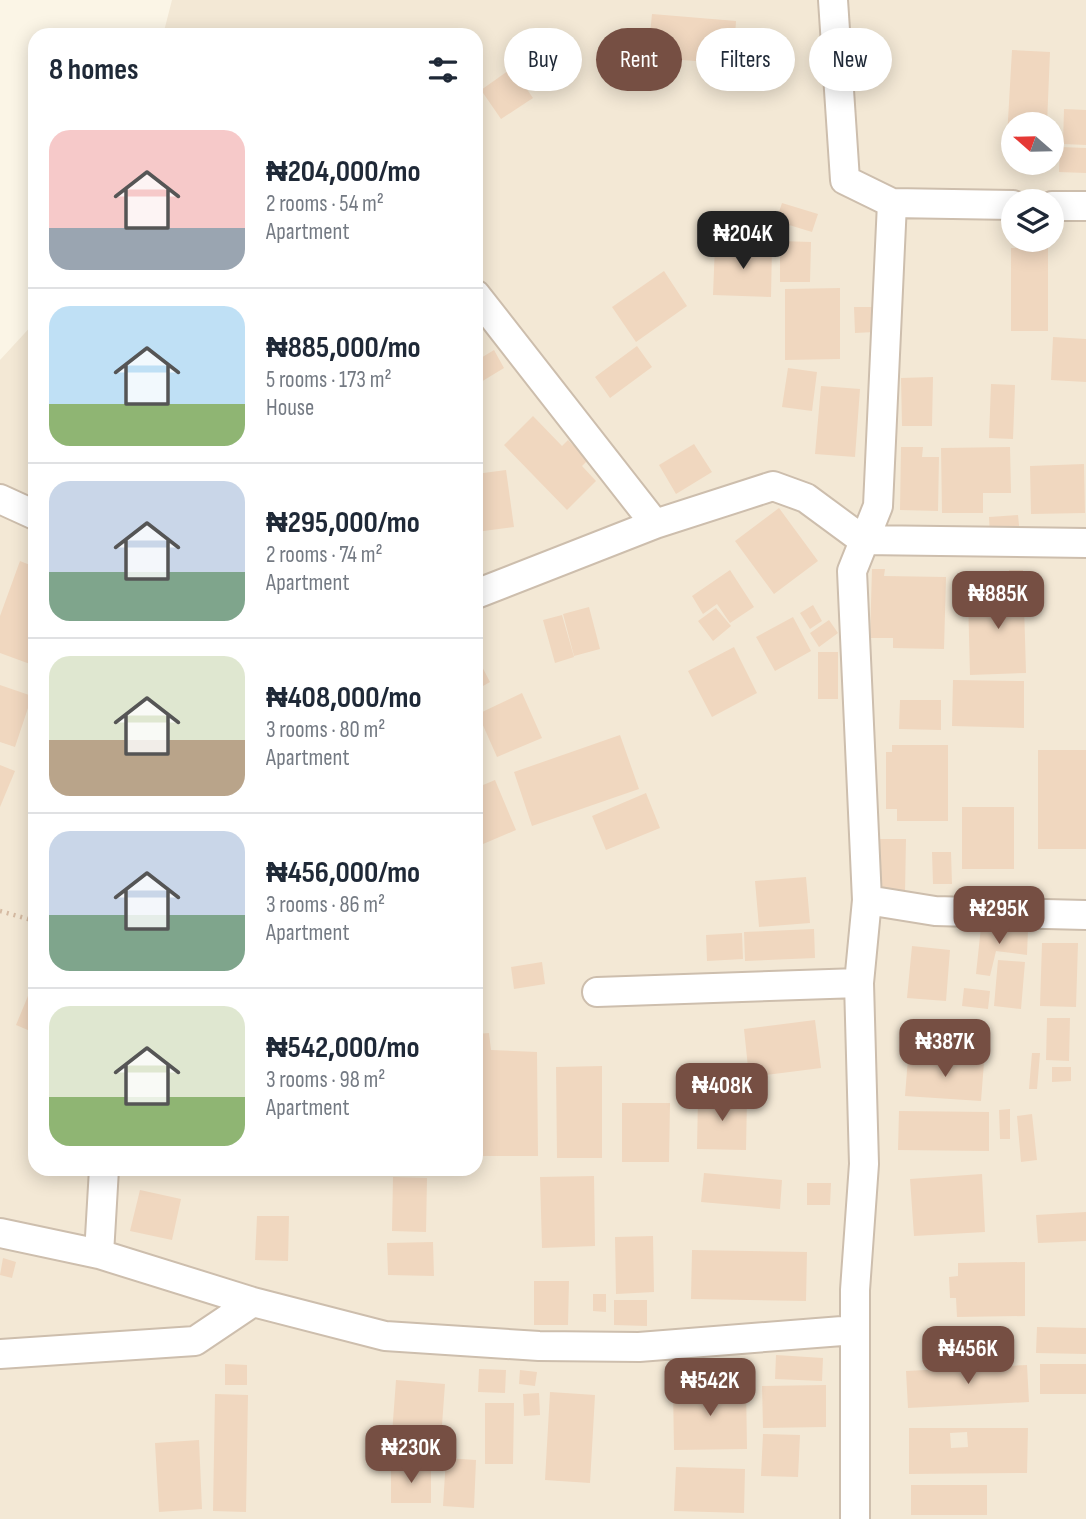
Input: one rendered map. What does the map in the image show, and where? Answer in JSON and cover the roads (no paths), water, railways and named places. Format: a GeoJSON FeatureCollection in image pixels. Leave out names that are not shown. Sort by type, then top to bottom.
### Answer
{"type":"FeatureCollection","features":[{"type":"Feature","properties":{"kind":"street"},"geometry":{"type":"LineString","coordinates":[[833,0],[845,180],[892,203],[1001,205]]}},
{"type":"Feature","properties":{"kind":"street"},"geometry":{"type":"LineString","coordinates":[[855,1519],[855,1330],[864,1164],[859,983],[867,900],[852,571],[878,506],[892,203]]}},
{"type":"Feature","properties":{"kind":"street"},"geometry":{"type":"LineString","coordinates":[[1064,206],[1086,206]]}},
{"type":"Feature","properties":{"kind":"street"},"geometry":{"type":"LineString","coordinates":[[483,304],[655,524]]}},
{"type":"Feature","properties":{"kind":"street"},"geometry":{"type":"LineString","coordinates":[[483,591],[655,524],[773,486],[806,498],[863,540],[1086,543]]}},
{"type":"Feature","properties":{"kind":"street"},"geometry":{"type":"LineString","coordinates":[[0,499],[28,512]]}},
{"type":"Feature","properties":{"kind":"street"},"geometry":{"type":"LineString","coordinates":[[867,900],[935,911],[1086,915]]}},
{"type":"Feature","properties":{"kind":"street"},"geometry":{"type":"LineString","coordinates":[[597,992],[859,983]]}},
{"type":"Feature","properties":{"kind":"street"},"geometry":{"type":"LineString","coordinates":[[99,1254],[104,1176]]}},
{"type":"Feature","properties":{"kind":"street"},"geometry":{"type":"LineString","coordinates":[[0,1233],[99,1254],[253,1302],[385,1336],[539,1346],[639,1347],[855,1330]]}},
{"type":"Feature","properties":{"kind":"street"},"geometry":{"type":"LineString","coordinates":[[0,1354],[195,1341],[253,1302]]}}]}
